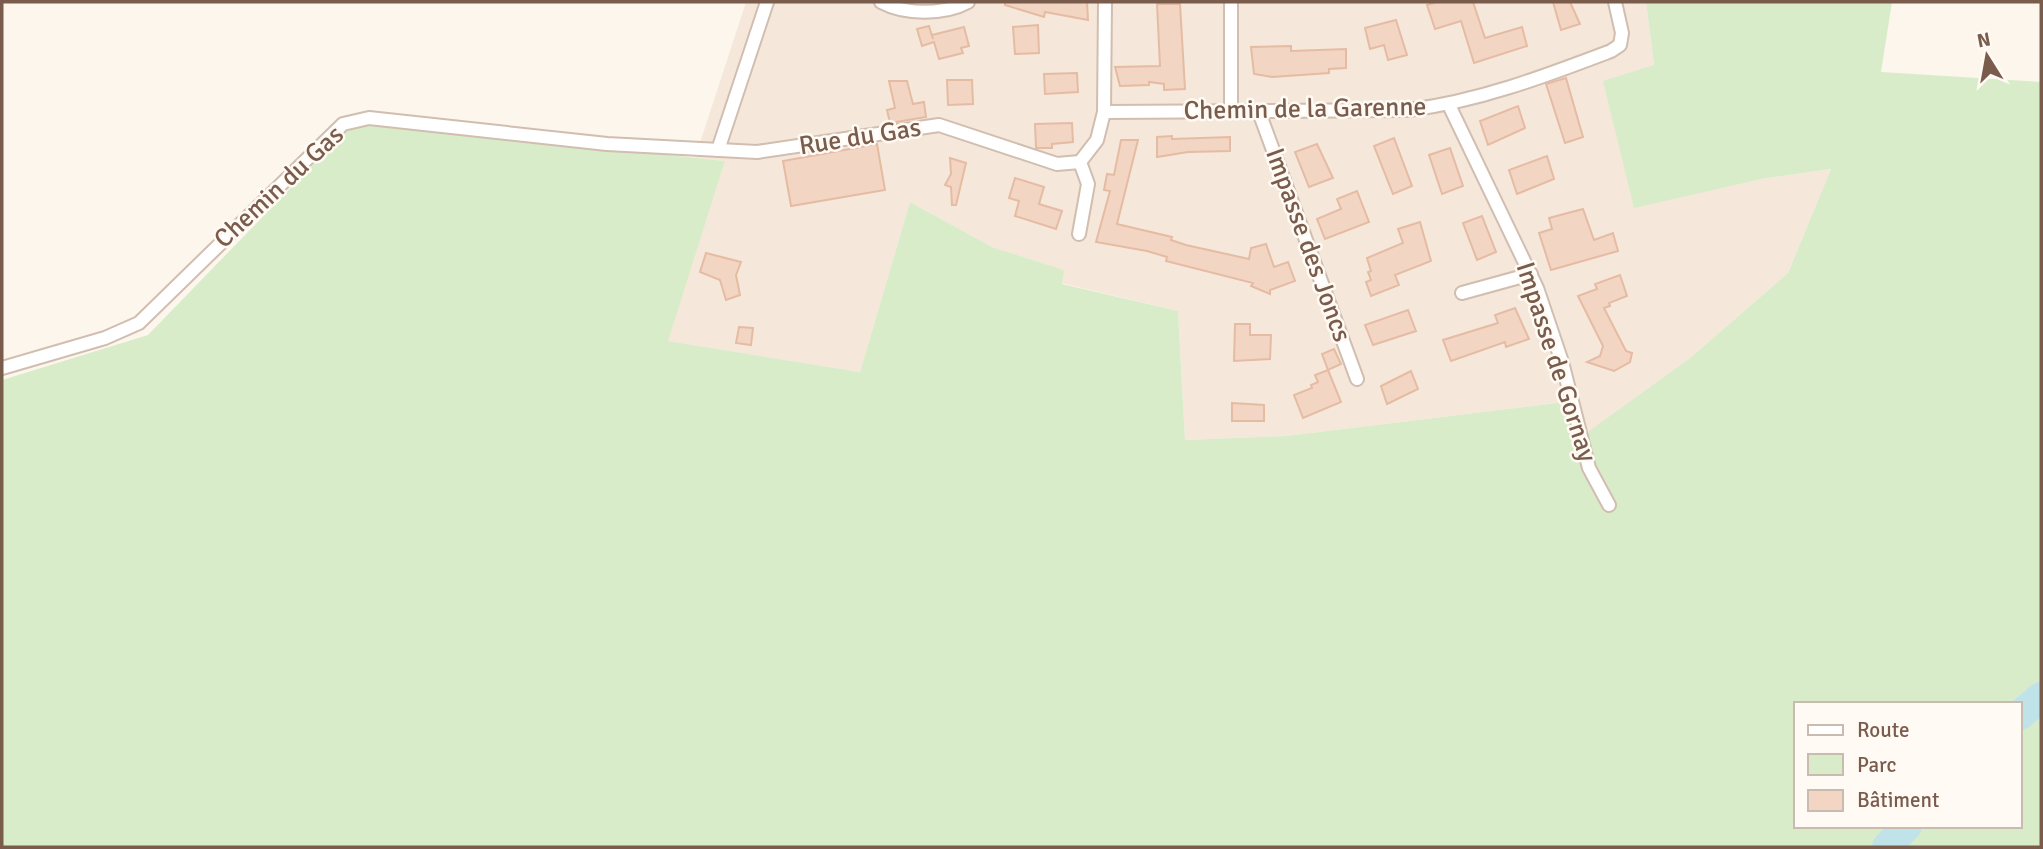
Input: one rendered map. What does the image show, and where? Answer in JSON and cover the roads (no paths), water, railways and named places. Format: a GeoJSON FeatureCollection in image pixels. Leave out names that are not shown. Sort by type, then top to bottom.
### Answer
{"type":"FeatureCollection","features":[{"type":"Feature","properties":{"kind":"street"},"geometry":{"type":"LineString","coordinates":[[718,150],[767,2]]}},
{"type":"Feature","properties":{"kind":"street"},"geometry":{"type":"LineString","coordinates":[[881,2],[896,10],[910,12],[960,6],[968,2]]}},
{"type":"Feature","properties":{"kind":"street"},"geometry":{"type":"LineString","coordinates":[[1079,234],[1088,184],[1080,162],[1097,140],[1104,112],[1105,2]]}},
{"type":"Feature","properties":{"kind":"street"},"geometry":{"type":"LineString","coordinates":[[1231,2],[1231,111]]}},
{"type":"Feature","properties":{"kind":"street","name":"Chemin de la Garenne"},"geometry":{"type":"LineString","coordinates":[[1104,112],[1409,110],[1449,105],[1524,84],[1611,51],[1620,45],[1622,33],[1615,2]]}},
{"type":"Feature","properties":{"kind":"street","name":"Impasse de Gornay"},"geometry":{"type":"LineString","coordinates":[[1449,105],[1531,274],[1562,362],[1589,468],[1609,505]]}},
{"type":"Feature","properties":{"kind":"street","name":"Impasse des Joncs"},"geometry":{"type":"LineString","coordinates":[[1259,112],[1357,379]]}},
{"type":"Feature","properties":{"kind":"street","name":"Chemin du Gas"},"geometry":{"type":"LineString","coordinates":[[2,368],[105,338],[139,323],[343,124],[369,118],[607,144],[718,150]]}},
{"type":"Feature","properties":{"kind":"street","name":"Rue du Gas"},"geometry":{"type":"LineString","coordinates":[[718,150],[770,151],[939,125],[1057,164],[1080,162]]}},
{"type":"Feature","properties":{"kind":"street"},"geometry":{"type":"LineString","coordinates":[[1462,293],[1531,274]]}},
{"type":"Feature","properties":{"kind":"waterway"},"geometry":{"type":"LineString","coordinates":[[2022,713],[2041,697]]}},
{"type":"Feature","properties":{"kind":"waterway"},"geometry":{"type":"LineString","coordinates":[[1887,847],[1905,828]]}}]}
